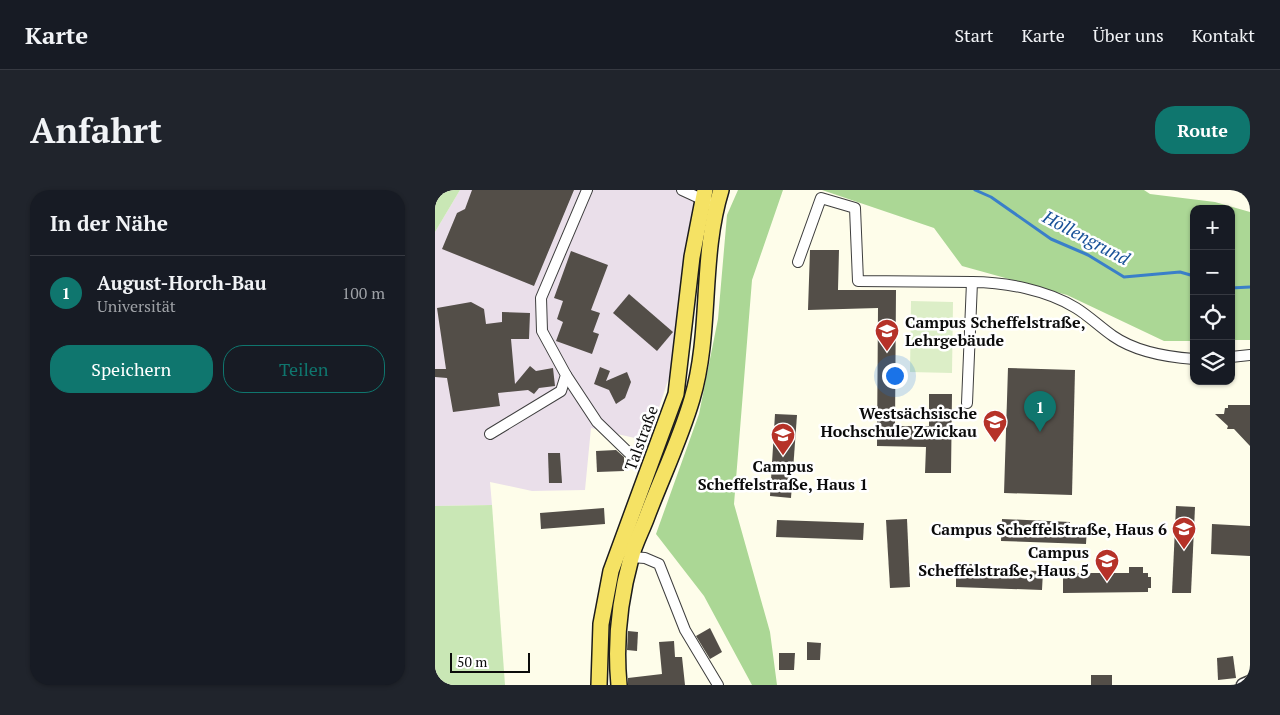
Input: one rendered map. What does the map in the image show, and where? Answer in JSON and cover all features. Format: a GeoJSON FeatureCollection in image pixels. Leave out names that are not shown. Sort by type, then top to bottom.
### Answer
{"type":"FeatureCollection","features":[{"type":"Feature","properties":{"kind":"main road","name":"Talstraße"},"geometry":{"type":"LineString","coordinates":[[619,685],[617,656],[619,624],[631,556],[692,399],[701,356],[707,258],[716,206],[721,190]]}},
{"type":"Feature","properties":{"kind":"main road","name":"Talstraße"},"geometry":{"type":"LineString","coordinates":[[599,685],[601,624],[611,571],[676,394],[691,256],[703,195]]}},
{"type":"Feature","properties":{"kind":"street"},"geometry":{"type":"LineString","coordinates":[[587,190],[541,298],[541,331],[566,375],[597,422],[629,453]]}},
{"type":"Feature","properties":{"kind":"street"},"geometry":{"type":"LineString","coordinates":[[682,190],[703,195],[716,206]]}},
{"type":"Feature","properties":{"kind":"street"},"geometry":{"type":"LineString","coordinates":[[798,262],[821,198],[855,208],[858,281],[999,282],[1034,291],[1075,307],[1114,337],[1140,350],[1190,357]]}},
{"type":"Feature","properties":{"kind":"street"},"geometry":{"type":"LineString","coordinates":[[967,403],[972,282]]}},
{"type":"Feature","properties":{"kind":"street"},"geometry":{"type":"LineString","coordinates":[[1235,356],[1250,355]]}},
{"type":"Feature","properties":{"kind":"street"},"geometry":{"type":"LineString","coordinates":[[490,434],[561,391],[566,375]]}},
{"type":"Feature","properties":{"kind":"street"},"geometry":{"type":"LineString","coordinates":[[631,556],[645,558],[659,564],[685,630],[718,685]]}},
{"type":"Feature","properties":{"kind":"street"},"geometry":{"type":"LineString","coordinates":[[1243,685],[1250,682]]}},
{"type":"Feature","properties":{"kind":"shaded area"},"geometry":{"type":"Polygon","coordinates":[[[460,190],[696,190],[680,289],[673,365],[648,441],[591,428],[585,490],[532,491],[490,482],[492,505],[435,506],[435,232],[460,190]]]}},
{"type":"Feature","properties":{"kind":"green space"},"geometry":{"type":"Polygon","coordinates":[[[435,190],[460,190],[435,232],[435,190]]]}},
{"type":"Feature","properties":{"kind":"green space"},"geometry":{"type":"Polygon","coordinates":[[[738,190],[783,190],[752,280],[734,504],[770,632],[777,685],[752,685],[704,596],[656,534],[699,414],[718,319],[727,215],[738,190]]]}},
{"type":"Feature","properties":{"kind":"green space"},"geometry":{"type":"Polygon","coordinates":[[[822,190],[1144,190],[1150,194],[1226,205],[1190,205],[1190,341],[1164,341],[1067,295],[962,266],[934,228],[822,190]]]}},
{"type":"Feature","properties":{"kind":"green space"},"geometry":{"type":"Polygon","coordinates":[[[1235,208],[1250,212],[1250,340],[1235,340],[1235,208]]]}},
{"type":"Feature","properties":{"kind":"green space"},"geometry":{"type":"Polygon","coordinates":[[[911,301],[953,302],[952,373],[910,372],[911,301]]]}},
{"type":"Feature","properties":{"kind":"green space"},"geometry":{"type":"Polygon","coordinates":[[[492,505],[505,685],[435,685],[435,506],[492,505]]]}},
{"type":"Feature","properties":{"kind":"building"},"geometry":{"type":"Polygon","coordinates":[[[472,190],[574,190],[534,286],[442,249],[457,213],[465,209],[472,190]]]}},
{"type":"Feature","properties":{"kind":"building","name":"Campus Scheffelstraße, Lehrgebäude"},"geometry":{"type":"Polygon","coordinates":[[[810,250],[839,250],[838,290],[896,290],[895,426],[929,426],[929,394],[952,394],[951,473],[925,473],[926,447],[877,446],[878,308],[808,310],[810,250]]]}},
{"type":"Feature","properties":{"kind":"building"},"geometry":{"type":"Polygon","coordinates":[[[571,251],[608,265],[591,310],[600,313],[593,332],[599,334],[592,354],[556,341],[563,322],[557,319],[563,301],[554,298],[571,251]]]}},
{"type":"Feature","properties":{"kind":"building"},"geometry":{"type":"Polygon","coordinates":[[[629,294],[673,332],[657,351],[613,313],[629,294]]]}},
{"type":"Feature","properties":{"kind":"building"},"geometry":{"type":"Polygon","coordinates":[[[471,302],[484,309],[486,324],[502,322],[502,312],[530,313],[529,339],[511,339],[515,384],[530,366],[536,371],[553,368],[555,386],[539,388],[534,394],[528,390],[498,393],[500,406],[453,412],[447,378],[435,377],[435,369],[446,369],[437,308],[471,302]]]}},
{"type":"Feature","properties":{"kind":"building"},"geometry":{"type":"Polygon","coordinates":[[[600,367],[610,371],[606,381],[627,372],[631,382],[625,398],[616,404],[609,390],[594,384],[600,367]]]}},
{"type":"Feature","properties":{"kind":"building"},"geometry":{"type":"Polygon","coordinates":[[[1008,368],[1075,370],[1072,495],[1004,493],[1008,368]]]}},
{"type":"Feature","properties":{"kind":"building"},"geometry":{"type":"Polygon","coordinates":[[[1228,405],[1250,405],[1250,446],[1234,429],[1227,429],[1228,426],[1215,414],[1224,414],[1225,408],[1228,408],[1228,405]]]}},
{"type":"Feature","properties":{"kind":"building","name":"Campus Scheffelstraße, Haus 1"},"geometry":{"type":"Polygon","coordinates":[[[775,414],[797,415],[791,498],[770,496],[775,414]]]}},
{"type":"Feature","properties":{"kind":"building"},"geometry":{"type":"Polygon","coordinates":[[[616,450],[624,457],[624,471],[597,472],[596,451],[616,450]]]}},
{"type":"Feature","properties":{"kind":"building"},"geometry":{"type":"Polygon","coordinates":[[[548,453],[560,453],[562,483],[549,483],[548,453]]]}},
{"type":"Feature","properties":{"kind":"building","name":"Campus Scheffelstraße, Haus 6"},"geometry":{"type":"Polygon","coordinates":[[[1176,506],[1195,507],[1191,593],[1172,593],[1176,506]]]}},
{"type":"Feature","properties":{"kind":"building"},"geometry":{"type":"Polygon","coordinates":[[[604,508],[605,524],[541,529],[540,513],[604,508]]]}},
{"type":"Feature","properties":{"kind":"building"},"geometry":{"type":"Polygon","coordinates":[[[907,519],[910,587],[890,588],[886,520],[907,519]]]}},
{"type":"Feature","properties":{"kind":"building"},"geometry":{"type":"Polygon","coordinates":[[[1002,519],[1070,522],[1070,526],[1087,527],[1086,544],[1001,541],[1002,519]]]}},
{"type":"Feature","properties":{"kind":"building"},"geometry":{"type":"Polygon","coordinates":[[[777,520],[864,523],[863,540],[776,537],[777,520]]]}},
{"type":"Feature","properties":{"kind":"building"},"geometry":{"type":"Polygon","coordinates":[[[1212,524],[1250,526],[1250,556],[1211,554],[1212,524]]]}},
{"type":"Feature","properties":{"kind":"building"},"geometry":{"type":"Polygon","coordinates":[[[964,564],[976,564],[976,569],[1043,571],[1042,590],[956,587],[956,568],[964,569],[964,564]]]}},
{"type":"Feature","properties":{"kind":"building","name":"Campus Scheffelstraße, Haus 5"},"geometry":{"type":"Polygon","coordinates":[[[1129,567],[1143,567],[1143,573],[1148,573],[1148,577],[1151,577],[1151,588],[1148,588],[1148,592],[1063,593],[1063,573],[1129,573],[1129,567]]]}},
{"type":"Feature","properties":{"kind":"building"},"geometry":{"type":"Polygon","coordinates":[[[710,628],[722,652],[710,659],[696,636],[710,628]]]}},
{"type":"Feature","properties":{"kind":"building"},"geometry":{"type":"Polygon","coordinates":[[[628,631],[638,632],[637,651],[627,650],[628,631]]]}},
{"type":"Feature","properties":{"kind":"building"},"geometry":{"type":"Polygon","coordinates":[[[674,641],[675,657],[682,657],[685,685],[628,685],[628,678],[662,674],[659,642],[674,641]]]}},
{"type":"Feature","properties":{"kind":"building"},"geometry":{"type":"Polygon","coordinates":[[[807,642],[821,643],[820,660],[807,660],[807,642]]]}},
{"type":"Feature","properties":{"kind":"building"},"geometry":{"type":"Polygon","coordinates":[[[779,653],[795,653],[794,670],[779,670],[779,653]]]}},
{"type":"Feature","properties":{"kind":"building"},"geometry":{"type":"Polygon","coordinates":[[[1233,656],[1236,678],[1218,680],[1217,658],[1233,656]]]}},
{"type":"Feature","properties":{"kind":"building"},"geometry":{"type":"Polygon","coordinates":[[[1091,675],[1112,675],[1112,685],[1091,685],[1091,675]]]}},
{"type":"Feature","properties":{"kind":"waterway","name":"Höllengrund"},"geometry":{"type":"LineString","coordinates":[[975,190],[991,197],[1051,239],[1088,255],[1124,277],[1180,272],[1190,275]]}},
{"type":"Feature","properties":{"kind":"waterway","name":"Höllengrund"},"geometry":{"type":"LineString","coordinates":[[1235,288],[1250,287]]}},
{"type":"Feature","properties":{"kind":"place","name":"Campus Scheffelstraße, Lehrgebäude"},"geometry":{"type":"Point","coordinates":[887,352]}},
{"type":"Feature","properties":{"kind":"place","name":"August-Horch-Bau"},"geometry":{"type":"Point","coordinates":[1040,432]}},
{"type":"Feature","properties":{"kind":"place","name":"Westsächsische Hochschule Zwickau"},"geometry":{"type":"Point","coordinates":[995,443]}},
{"type":"Feature","properties":{"kind":"place","name":"Campus Scheffelstraße, Haus 1"},"geometry":{"type":"Point","coordinates":[783,456]}},
{"type":"Feature","properties":{"kind":"place","name":"Campus Scheffelstraße, Haus 6"},"geometry":{"type":"Point","coordinates":[1184,550]}},
{"type":"Feature","properties":{"kind":"place","name":"Campus Scheffelstraße, Haus 5"},"geometry":{"type":"Point","coordinates":[1107,582]}}]}
